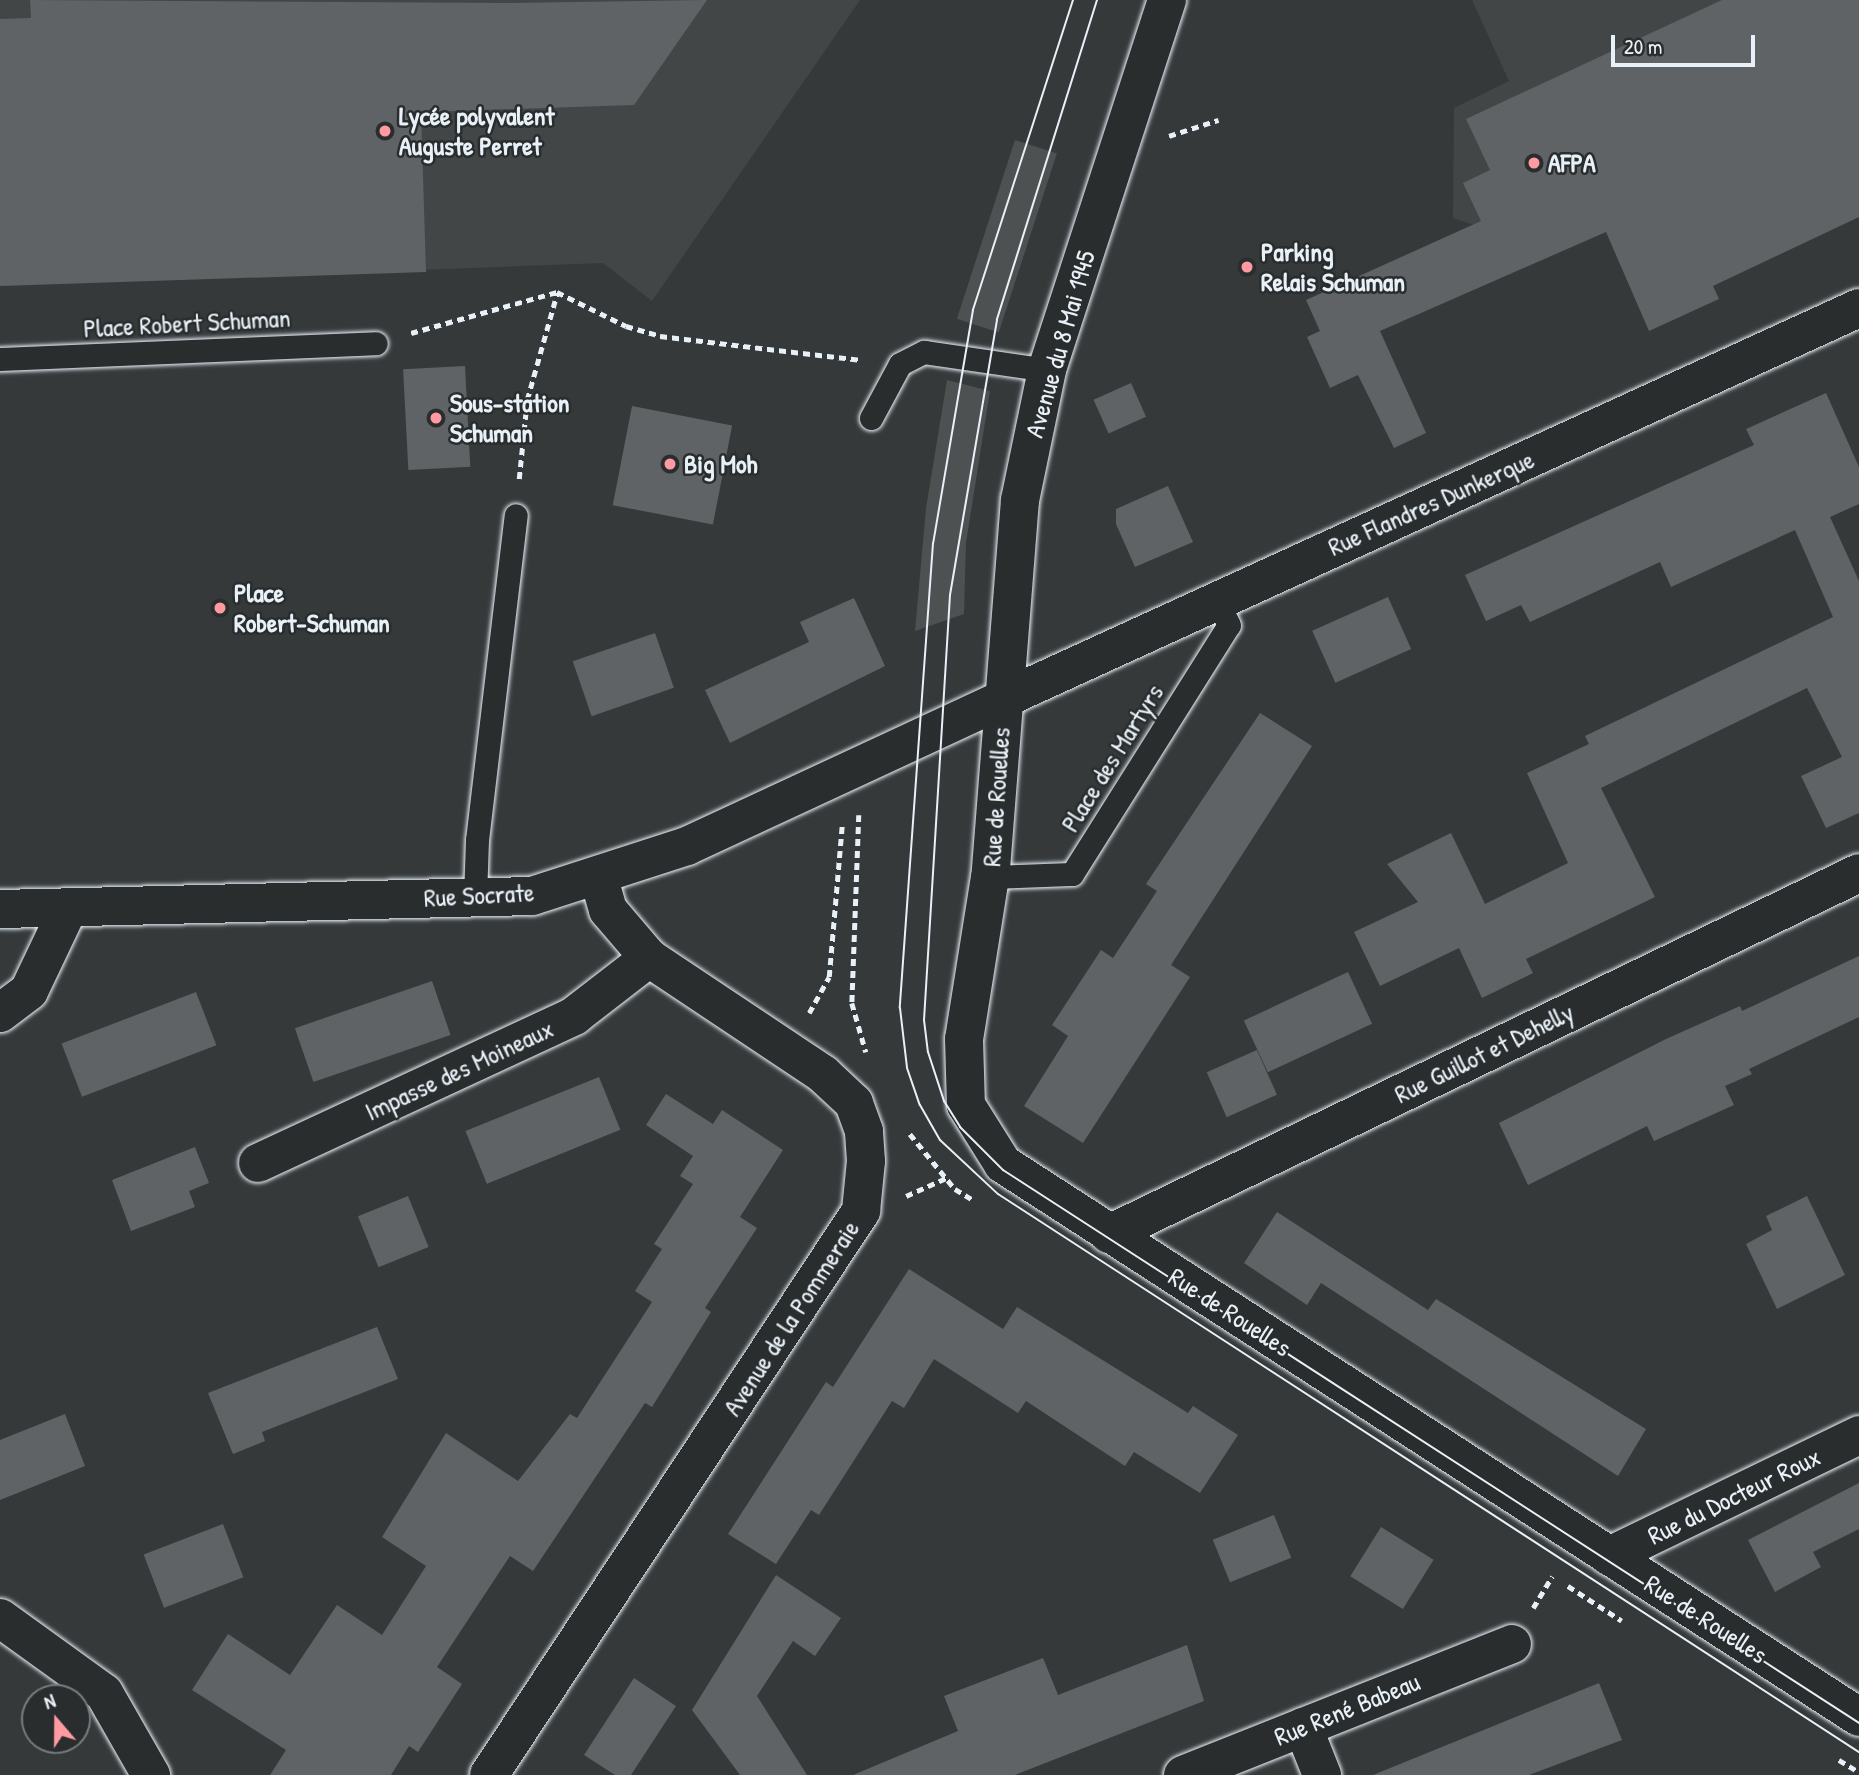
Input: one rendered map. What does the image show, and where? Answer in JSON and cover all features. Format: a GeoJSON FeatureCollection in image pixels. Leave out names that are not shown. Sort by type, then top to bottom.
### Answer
{"type":"FeatureCollection","features":[{"type":"Feature","properties":{"kind":"street","name":"Avenue du 8 Mai 1945"},"geometry":{"type":"LineString","coordinates":[[1003,699],[1020,500],[1047,370],[1167,0]]}},
{"type":"Feature","properties":{"kind":"street","name":"Rue Flandres Dunkerque"},"geometry":{"type":"LineString","coordinates":[[1003,699],[1859,308]]}},
{"type":"Feature","properties":{"kind":"street","name":"Rue Socrate"},"geometry":{"type":"LineString","coordinates":[[0,909],[532,895],[687,846],[1003,699]]}},
{"type":"Feature","properties":{"kind":"street","name":"Rue de Rouelles"},"geometry":{"type":"LineString","coordinates":[[1003,699],[990,877],[964,1039],[966,1105],[1003,1164],[1859,1717]]}},
{"type":"Feature","properties":{"kind":"street","name":"Rue Guillot et Dehelly"},"geometry":{"type":"LineString","coordinates":[[1109,1234],[1859,873]]}},
{"type":"Feature","properties":{"kind":"street","name":"Avenue de la Pommeraie"},"geometry":{"type":"LineString","coordinates":[[489,1775],[861,1211],[866,1161],[864,1131],[854,1103],[788,1050],[649,958],[608,910],[598,875]]}},
{"type":"Feature","properties":{"kind":"street"},"geometry":{"type":"LineString","coordinates":[[0,1013],[29,991],[68,909]]}},
{"type":"Feature","properties":{"kind":"street","name":"Impasse des Moineaux"},"geometry":{"type":"LineString","coordinates":[[258,1163],[574,1016],[649,958]]}},
{"type":"Feature","properties":{"kind":"street","name":"Rue du Docteur Roux"},"geometry":{"type":"LineString","coordinates":[[1609,1556],[1859,1435]]}},
{"type":"Feature","properties":{"kind":"street"},"geometry":{"type":"LineString","coordinates":[[0,1618],[104,1693],[151,1775]]}},
{"type":"Feature","properties":{"kind":"street","name":"Rue René Babeau"},"geometry":{"type":"LineString","coordinates":[[1183,1775],[1512,1644]]}},
{"type":"Feature","properties":{"kind":"street"},"geometry":{"type":"LineString","coordinates":[[1303,1727],[1322,1775]]}},
{"type":"Feature","properties":{"kind":"lane","name":"Place Robert Schuman"},"geometry":{"type":"LineString","coordinates":[[0,359],[376,342]]}},
{"type":"Feature","properties":{"kind":"lane"},"geometry":{"type":"LineString","coordinates":[[871,418],[900,364],[924,352],[1047,370]]}},
{"type":"Feature","properties":{"kind":"lane"},"geometry":{"type":"LineString","coordinates":[[475,897],[477,840],[516,515]]}},
{"type":"Feature","properties":{"kind":"lane","name":"Place des Martyrs"},"geometry":{"type":"LineString","coordinates":[[990,877],[1072,874],[1229,625],[1217,600]]}},
{"type":"Feature","properties":{"kind":"path"},"geometry":{"type":"LineString","coordinates":[[376,342],[557,292],[626,326],[660,335],[900,364]]}},
{"type":"Feature","properties":{"kind":"path"},"geometry":{"type":"LineString","coordinates":[[516,515],[527,400],[557,292]]}},
{"type":"Feature","properties":{"kind":"path"},"geometry":{"type":"LineString","coordinates":[[788,1050],[829,977],[847,772]]}},
{"type":"Feature","properties":{"kind":"path"},"geometry":{"type":"LineString","coordinates":[[847,772],[852,1003],[870,1062]]}},
{"type":"Feature","properties":{"kind":"path"},"geometry":{"type":"LineString","coordinates":[[906,1127],[946,1178]]}},
{"type":"Feature","properties":{"kind":"shaded area","name":"Lycée polyvalent Auguste Perret"},"geometry":{"type":"Polygon","coordinates":[[[0,0],[860,0],[652,301],[603,263],[0,286],[0,0]]]}},
{"type":"Feature","properties":{"kind":"shaded area","name":"AFPA"},"geometry":{"type":"Polygon","coordinates":[[[1472,0],[1859,0],[1474,225],[1453,218],[1454,108],[1509,81],[1472,0]]]}},
{"type":"Feature","properties":{"kind":"shaded area"},"geometry":{"type":"Polygon","coordinates":[[[1015,140],[1057,154],[999,332],[957,319],[1015,140]]]}},
{"type":"Feature","properties":{"kind":"shaded area"},"geometry":{"type":"Polygon","coordinates":[[[947,380],[990,391],[966,543],[964,614],[915,631],[926,508],[947,380]]]}},
{"type":"Feature","properties":{"kind":"building","name":"Lycée polyvalent Auguste Perret"},"geometry":{"type":"Polygon","coordinates":[[[30,0],[511,3],[707,0],[634,105],[421,112],[426,272],[0,286],[0,19],[31,18],[30,0]]]}},
{"type":"Feature","properties":{"kind":"building"},"geometry":{"type":"Polygon","coordinates":[[[1722,0],[1859,0],[1859,217],[1713,286],[1719,299],[1649,331],[1606,232],[1380,331],[1426,433],[1394,448],[1358,375],[1330,388],[1307,337],[1320,331],[1306,300],[1481,221],[1463,183],[1490,170],[1466,119],[1722,0]]]}},
{"type":"Feature","properties":{"kind":"building","name":"Sous-station Schuman"},"geometry":{"type":"Polygon","coordinates":[[[465,366],[470,467],[408,470],[403,369],[465,366]]]}},
{"type":"Feature","properties":{"kind":"building"},"geometry":{"type":"Polygon","coordinates":[[[1131,383],[1146,417],[1109,433],[1094,400],[1131,383]]]}},
{"type":"Feature","properties":{"kind":"building"},"geometry":{"type":"Polygon","coordinates":[[[1826,393],[1859,467],[1859,504],[1830,517],[1859,581],[1859,813],[1826,828],[1801,776],[1842,757],[1807,688],[1601,788],[1655,897],[1526,959],[1533,973],[1482,998],[1459,948],[1380,986],[1354,932],[1418,902],[1387,864],[1451,833],[1485,904],[1568,863],[1527,773],[1589,744],[1585,736],[1833,617],[1795,530],[1671,587],[1660,562],[1530,622],[1521,605],[1486,621],[1465,575],[1754,445],[1746,429],[1826,393]]]}},
{"type":"Feature","properties":{"kind":"building"},"geometry":{"type":"Polygon","coordinates":[[[632,406],[732,425],[713,525],[613,505],[632,406]]]}},
{"type":"Feature","properties":{"kind":"building"},"geometry":{"type":"Polygon","coordinates":[[[1168,486],[1193,542],[1135,567],[1116,524],[1116,509],[1168,486]]]}},
{"type":"Feature","properties":{"kind":"building"},"geometry":{"type":"Polygon","coordinates":[[[1388,597],[1411,649],[1335,683],[1312,631],[1388,597]]]}},
{"type":"Feature","properties":{"kind":"building"},"geometry":{"type":"Polygon","coordinates":[[[854,598],[885,666],[730,743],[705,690],[809,642],[800,622],[854,598]]]}},
{"type":"Feature","properties":{"kind":"building"},"geometry":{"type":"Polygon","coordinates":[[[655,633],[674,688],[592,716],[573,661],[655,633]]]}},
{"type":"Feature","properties":{"kind":"building"},"geometry":{"type":"Polygon","coordinates":[[[1260,713],[1312,746],[1171,965],[1190,977],[1083,1143],[1024,1106],[1068,1036],[1052,1025],[1101,950],[1113,958],[1157,891],[1146,884],[1260,713]]]}},
{"type":"Feature","properties":{"kind":"building"},"geometry":{"type":"Polygon","coordinates":[[[1859,956],[1859,1017],[1749,1069],[1752,1074],[1725,1086],[1734,1105],[1654,1141],[1647,1126],[1528,1185],[1499,1123],[1666,1039],[1740,1006],[1742,1011],[1859,956]]]}},
{"type":"Feature","properties":{"kind":"building"},"geometry":{"type":"Polygon","coordinates":[[[1348,972],[1372,1024],[1268,1072],[1244,1021],[1348,972]]]}},
{"type":"Feature","properties":{"kind":"building"},"geometry":{"type":"Polygon","coordinates":[[[432,981],[451,1035],[313,1082],[295,1028],[432,981]]]}},
{"type":"Feature","properties":{"kind":"building"},"geometry":{"type":"Polygon","coordinates":[[[196,992],[216,1045],[82,1097],[62,1044],[196,992]]]}},
{"type":"Feature","properties":{"kind":"building"},"geometry":{"type":"Polygon","coordinates":[[[1257,1050],[1277,1095],[1227,1117],[1207,1072],[1257,1050]]]}},
{"type":"Feature","properties":{"kind":"building"},"geometry":{"type":"Polygon","coordinates":[[[599,1077],[620,1130],[487,1184],[465,1131],[599,1077]]]}},
{"type":"Feature","properties":{"kind":"building"},"geometry":{"type":"Polygon","coordinates":[[[666,1094],[713,1124],[722,1110],[783,1150],[740,1217],[757,1228],[705,1308],[711,1312],[652,1407],[645,1403],[533,1571],[510,1556],[437,1667],[462,1684],[418,1752],[409,1746],[391,1775],[270,1775],[286,1750],[192,1690],[228,1634],[290,1675],[337,1605],[382,1635],[426,1566],[382,1537],[446,1433],[518,1481],[570,1414],[577,1418],[652,1302],[635,1291],[662,1249],[654,1244],[693,1184],[680,1176],[693,1156],[646,1125],[666,1094]]]}},
{"type":"Feature","properties":{"kind":"building"},"geometry":{"type":"Polygon","coordinates":[[[195,1147],[209,1183],[189,1191],[195,1207],[131,1231],[112,1180],[195,1147]]]}},
{"type":"Feature","properties":{"kind":"building"},"geometry":{"type":"Polygon","coordinates":[[[408,1196],[429,1247],[379,1267],[358,1216],[408,1196]]]}},
{"type":"Feature","properties":{"kind":"building"},"geometry":{"type":"Polygon","coordinates":[[[1807,1196],[1845,1275],[1777,1309],[1746,1244],[1772,1230],[1766,1216],[1807,1196]]]}},
{"type":"Feature","properties":{"kind":"building"},"geometry":{"type":"Polygon","coordinates":[[[1277,1212],[1428,1310],[1436,1299],[1646,1429],[1618,1476],[1321,1283],[1307,1305],[1244,1263],[1277,1212]]]}},
{"type":"Feature","properties":{"kind":"building"},"geometry":{"type":"Polygon","coordinates":[[[909,1269],[1003,1329],[1017,1307],[1188,1413],[1193,1406],[1238,1435],[1200,1493],[1134,1452],[1125,1466],[1026,1401],[1018,1413],[934,1359],[904,1408],[892,1401],[819,1515],[811,1510],[776,1564],[728,1534],[826,1382],[833,1387],[909,1269]]]}},
{"type":"Feature","properties":{"kind":"building"},"geometry":{"type":"Polygon","coordinates":[[[377,1327],[398,1379],[262,1432],[265,1441],[233,1454],[208,1393],[377,1327]]]}},
{"type":"Feature","properties":{"kind":"building"},"geometry":{"type":"Polygon","coordinates":[[[65,1414],[85,1466],[0,1500],[0,1440],[65,1414]]]}},
{"type":"Feature","properties":{"kind":"building"},"geometry":{"type":"Polygon","coordinates":[[[1859,1483],[1859,1529],[1813,1552],[1821,1567],[1775,1592],[1748,1540],[1859,1483]]]}},
{"type":"Feature","properties":{"kind":"building"},"geometry":{"type":"Polygon","coordinates":[[[1274,1515],[1291,1558],[1230,1582],[1213,1540],[1274,1515]]]}},
{"type":"Feature","properties":{"kind":"building"},"geometry":{"type":"Polygon","coordinates":[[[223,1524],[243,1577],[164,1608],[144,1554],[223,1524]]]}},
{"type":"Feature","properties":{"kind":"building"},"geometry":{"type":"Polygon","coordinates":[[[1381,1527],[1434,1560],[1403,1609],[1350,1576],[1381,1527]]]}},
{"type":"Feature","properties":{"kind":"building"},"geometry":{"type":"Polygon","coordinates":[[[776,1575],[841,1618],[815,1656],[793,1641],[757,1696],[807,1775],[740,1775],[692,1710],[776,1575]]]}},
{"type":"Feature","properties":{"kind":"building"},"geometry":{"type":"Polygon","coordinates":[[[1187,1645],[1204,1701],[1015,1775],[853,1775],[958,1731],[944,1696],[1043,1658],[1058,1695],[1187,1645]]]}},
{"type":"Feature","properties":{"kind":"building"},"geometry":{"type":"Polygon","coordinates":[[[634,1678],[676,1706],[631,1775],[615,1775],[584,1755],[634,1678]]]}},
{"type":"Feature","properties":{"kind":"building"},"geometry":{"type":"Polygon","coordinates":[[[1599,1683],[1622,1740],[1529,1775],[1373,1775],[1599,1683]]]}},
{"type":"Feature","properties":{"kind":"tram line"},"geometry":{"type":"LineString","coordinates":[[1073,0],[973,310],[933,543],[900,1008],[907,1068],[920,1105],[940,1140],[998,1194],[1859,1752]]}},
{"type":"Feature","properties":{"kind":"tram line"},"geometry":{"type":"LineString","coordinates":[[1097,0],[997,320],[950,595],[924,1020],[928,1052],[944,1101],[960,1127],[1003,1170],[1859,1723]]}},
{"type":"Feature","properties":{"kind":"place","name":"Lycée polyvalent Auguste Perret"},"geometry":{"type":"Point","coordinates":[385,131]}},
{"type":"Feature","properties":{"kind":"place","name":"AFPA"},"geometry":{"type":"Point","coordinates":[1534,163]}},
{"type":"Feature","properties":{"kind":"place","name":"Parking Relais Schuman"},"geometry":{"type":"Point","coordinates":[1247,267]}},
{"type":"Feature","properties":{"kind":"place","name":"Sous-station Schuman"},"geometry":{"type":"Point","coordinates":[436,418]}},
{"type":"Feature","properties":{"kind":"place","name":"Big Moh"},"geometry":{"type":"Point","coordinates":[670,464]}},
{"type":"Feature","properties":{"kind":"place","name":"Place Robert-Schuman"},"geometry":{"type":"Point","coordinates":[220,608]}}]}
